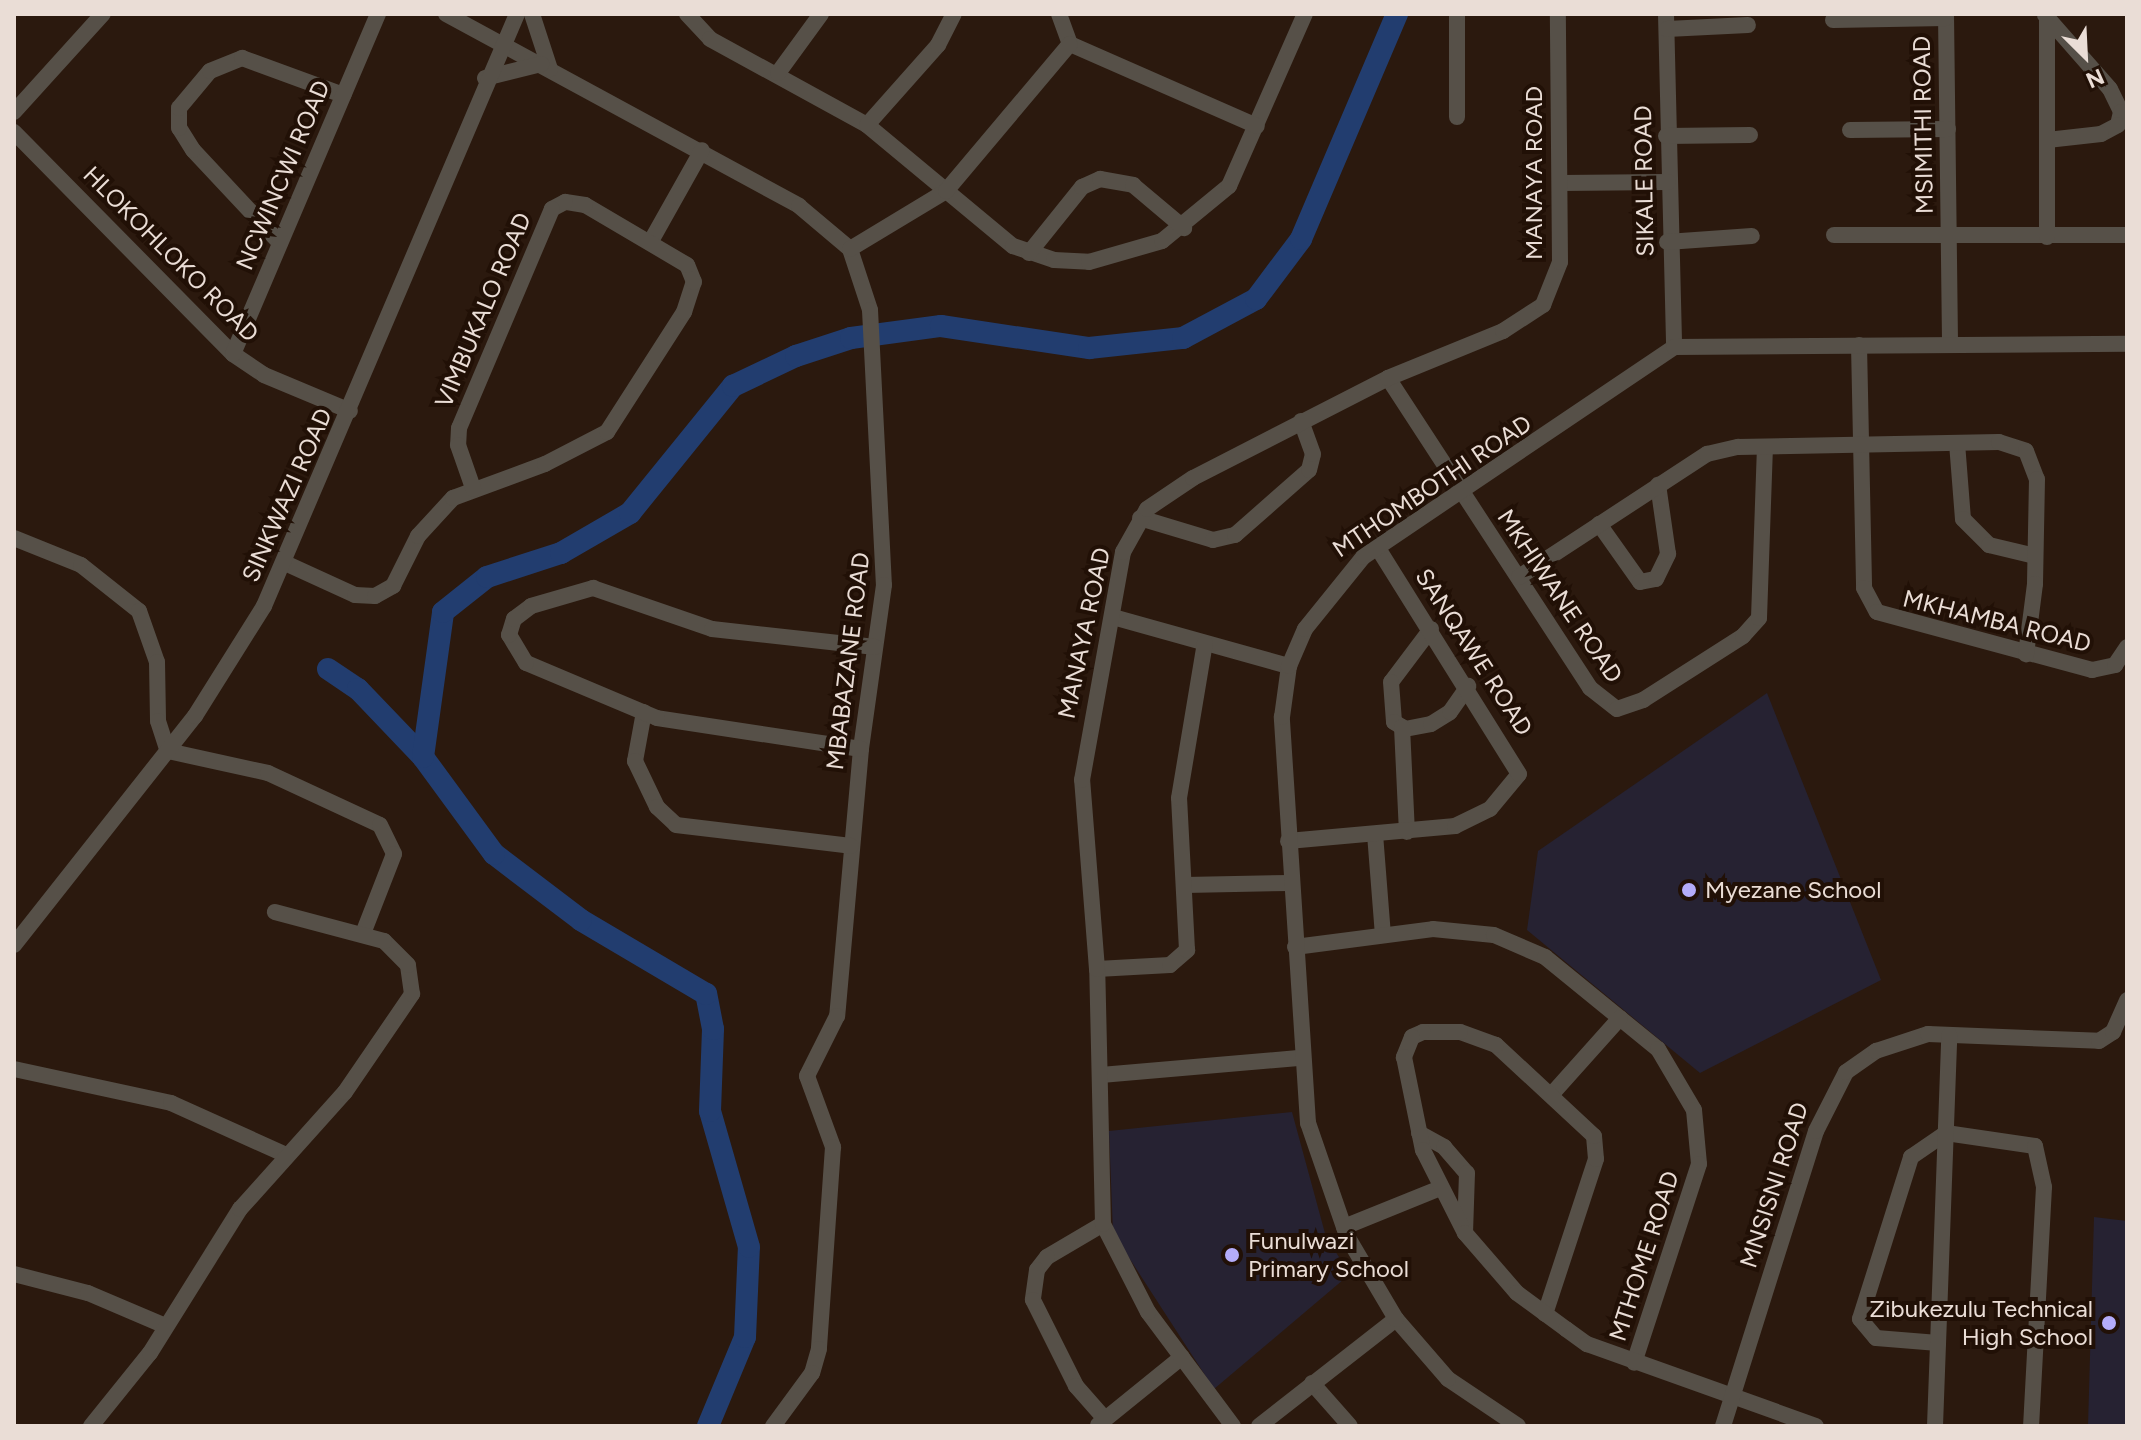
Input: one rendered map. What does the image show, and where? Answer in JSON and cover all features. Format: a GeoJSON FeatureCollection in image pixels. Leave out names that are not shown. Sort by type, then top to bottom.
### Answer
{"type":"FeatureCollection","features":[{"type":"Feature","properties":{"kind":"street"},"geometry":{"type":"LineString","coordinates":[[14,112],[103,14]]}},
{"type":"Feature","properties":{"kind":"street","name":"NCWINCWI ROAD"},"geometry":{"type":"LineString","coordinates":[[233,354],[378,14]]}},
{"type":"Feature","properties":{"kind":"street"},"geometry":{"type":"LineString","coordinates":[[446,14],[502,41],[799,206],[850,249],[946,191],[1070,44]]}},
{"type":"Feature","properties":{"kind":"street","name":"SINKWAZI ROAD"},"geometry":{"type":"LineString","coordinates":[[14,945],[168,751],[264,606],[350,411],[485,78],[517,14]]}},
{"type":"Feature","properties":{"kind":"street"},"geometry":{"type":"LineString","coordinates":[[532,14],[546,66]]}},
{"type":"Feature","properties":{"kind":"street"},"geometry":{"type":"LineString","coordinates":[[687,14],[710,39],[778,73],[867,125],[946,191],[1029,253],[1113,259],[1184,228],[1229,186],[1305,14]]}},
{"type":"Feature","properties":{"kind":"street"},"geometry":{"type":"LineString","coordinates":[[778,73],[821,14]]}},
{"type":"Feature","properties":{"kind":"street"},"geometry":{"type":"LineString","coordinates":[[867,125],[938,45],[954,14]]}},
{"type":"Feature","properties":{"kind":"street"},"geometry":{"type":"LineString","coordinates":[[1059,14],[1070,44],[1257,126]]}},
{"type":"Feature","properties":{"kind":"street"},"geometry":{"type":"LineString","coordinates":[[1457,14],[1457,117]]}},
{"type":"Feature","properties":{"kind":"street","name":"MANAYA ROAD"},"geometry":{"type":"LineString","coordinates":[[1233,1426],[1148,1312],[1103,1224],[1097,969],[1082,780],[1123,552],[1140,518],[1166,494],[1388,378],[1503,331],[1543,305],[1560,262],[1558,14]]}},
{"type":"Feature","properties":{"kind":"street"},"geometry":{"type":"LineString","coordinates":[[1833,20],[1946,16]]}},
{"type":"Feature","properties":{"kind":"street","name":"MSIMITHI ROAD"},"geometry":{"type":"LineString","coordinates":[[1946,16],[1950,343]]}},
{"type":"Feature","properties":{"kind":"street"},"geometry":{"type":"LineString","coordinates":[[2045,16],[2110,89],[2121,119],[2101,134],[2047,140]]}},
{"type":"Feature","properties":{"kind":"street"},"geometry":{"type":"LineString","coordinates":[[2045,16],[2047,237]]}},
{"type":"Feature","properties":{"kind":"street"},"geometry":{"type":"LineString","coordinates":[[1667,22],[1748,25]]}},
{"type":"Feature","properties":{"kind":"street","name":"SIKALE ROAD"},"geometry":{"type":"LineString","coordinates":[[1667,22],[1667,242],[1674,347]]}},
{"type":"Feature","properties":{"kind":"street"},"geometry":{"type":"LineString","coordinates":[[280,243],[193,150],[179,128],[179,108],[210,71],[242,58],[343,95]]}},
{"type":"Feature","properties":{"kind":"street"},"geometry":{"type":"LineString","coordinates":[[485,78],[546,66]]}},
{"type":"Feature","properties":{"kind":"street"},"geometry":{"type":"LineString","coordinates":[[1850,130],[1948,129]]}},
{"type":"Feature","properties":{"kind":"street","name":"HLOKOHLOKO ROAD"},"geometry":{"type":"LineString","coordinates":[[14,132],[233,354],[264,375],[350,411]]}},
{"type":"Feature","properties":{"kind":"street"},"geometry":{"type":"LineString","coordinates":[[1666,136],[1750,135]]}},
{"type":"Feature","properties":{"kind":"street"},"geometry":{"type":"LineString","coordinates":[[651,241],[702,150]]}},
{"type":"Feature","properties":{"kind":"street"},"geometry":{"type":"LineString","coordinates":[[1029,253],[1082,187],[1100,179],[1133,185],[1184,228]]}},
{"type":"Feature","properties":{"kind":"street"},"geometry":{"type":"LineString","coordinates":[[1561,183],[1668,182]]}},
{"type":"Feature","properties":{"kind":"street","name":"VIMBUKALO ROAD"},"geometry":{"type":"LineString","coordinates":[[285,563],[355,595],[375,596],[393,586],[428,522],[473,488],[545,464],[591,442],[618,420],[692,293],[687,265],[651,241],[585,205],[565,202],[552,209],[459,428],[458,445],[473,488]]}},
{"type":"Feature","properties":{"kind":"street"},"geometry":{"type":"LineString","coordinates":[[1834,235],[2127,235]]}},
{"type":"Feature","properties":{"kind":"street"},"geometry":{"type":"LineString","coordinates":[[1667,242],[1752,236]]}},
{"type":"Feature","properties":{"kind":"street","name":"MBABAZANE ROAD"},"geometry":{"type":"LineString","coordinates":[[773,1426],[812,1373],[819,1349],[833,1147],[807,1076],[837,1016],[851,846],[886,537],[870,310],[850,249]]}},
{"type":"Feature","properties":{"kind":"street"},"geometry":{"type":"LineString","coordinates":[[1674,347],[2127,344]]}},
{"type":"Feature","properties":{"kind":"street","name":"MKHAMBA ROAD"},"geometry":{"type":"LineString","coordinates":[[1859,345],[1864,588],[1871,604],[1887,618],[2026,654],[2107,670],[2127,647]]}},
{"type":"Feature","properties":{"kind":"street","name":"MTHOMBOTHI ROAD"},"geometry":{"type":"LineString","coordinates":[[1518,1426],[1448,1379],[1396,1319],[1344,1227],[1308,1123],[1301,1058],[1282,717],[1289,666],[1332,588],[1377,547],[1462,494],[1674,347]]}},
{"type":"Feature","properties":{"kind":"street","name":"MKHIWANE ROAD"},"geometry":{"type":"LineString","coordinates":[[1388,378],[1600,700],[1617,709],[1643,700],[1743,636],[1759,618],[1765,447]]}},
{"type":"Feature","properties":{"kind":"street"},"geometry":{"type":"LineString","coordinates":[[1140,518],[1213,540],[1235,535],[1309,470],[1313,454],[1301,421]]}},
{"type":"Feature","properties":{"kind":"street"},"geometry":{"type":"LineString","coordinates":[[1519,577],[1707,454],[1765,447],[1999,442],[2026,451],[2037,479],[2035,556],[2026,654]]}},
{"type":"Feature","properties":{"kind":"street"},"geometry":{"type":"LineString","coordinates":[[1957,443],[1963,519],[1989,545],[2035,556]]}},
{"type":"Feature","properties":{"kind":"street"},"geometry":{"type":"LineString","coordinates":[[1599,524],[1640,582],[1656,579],[1668,554],[1658,485]]}},
{"type":"Feature","properties":{"kind":"street"},"geometry":{"type":"LineString","coordinates":[[14,538],[81,565],[139,611],[154,650],[158,721],[168,751],[268,773],[380,825],[394,854],[364,931]]}},
{"type":"Feature","properties":{"kind":"street","name":"SANQAWE ROAD"},"geometry":{"type":"LineString","coordinates":[[1288,841],[1407,832],[1469,820],[1516,781],[1512,756],[1377,547]]}},
{"type":"Feature","properties":{"kind":"street"},"geometry":{"type":"LineString","coordinates":[[861,749],[712,730],[644,712],[517,655],[509,635],[520,612],[557,594],[593,588],[712,629],[875,647]]}},
{"type":"Feature","properties":{"kind":"street"},"geometry":{"type":"LineString","coordinates":[[1113,617],[1289,666]]}},
{"type":"Feature","properties":{"kind":"street"},"geometry":{"type":"LineString","coordinates":[[1407,832],[1402,727],[1390,707],[1391,682],[1431,629]]}},
{"type":"Feature","properties":{"kind":"street"},"geometry":{"type":"LineString","coordinates":[[1097,969],[1155,967],[1182,957],[1189,939],[1179,798],[1205,643]]}},
{"type":"Feature","properties":{"kind":"street"},"geometry":{"type":"LineString","coordinates":[[1402,727],[1417,729],[1442,718],[1468,686]]}},
{"type":"Feature","properties":{"kind":"street"},"geometry":{"type":"LineString","coordinates":[[644,712],[635,761],[657,807],[676,825],[851,846]]}},
{"type":"Feature","properties":{"kind":"street"},"geometry":{"type":"LineString","coordinates":[[1375,834],[1383,935]]}},
{"type":"Feature","properties":{"kind":"street"},"geometry":{"type":"LineString","coordinates":[[1185,885],[1290,883]]}},
{"type":"Feature","properties":{"kind":"street"},"geometry":{"type":"LineString","coordinates":[[91,1426],[150,1353],[163,1325],[284,1154],[380,1048],[412,994],[413,978],[399,952],[364,931],[275,912]]}},
{"type":"Feature","properties":{"kind":"street","name":"MTHOME ROAD"},"geometry":{"type":"LineString","coordinates":[[1295,947],[1448,930],[1509,940],[1545,957],[1658,1049],[1683,1083],[1699,1136],[1699,1164],[1634,1363]]}},
{"type":"Feature","properties":{"kind":"street","name":"MNSISNI ROAD"},"geometry":{"type":"LineString","coordinates":[[1723,1426],[1829,1094],[1846,1072],[1876,1051],[1901,1040],[1949,1035],[2094,1041],[2113,1032],[2127,1000]]}},
{"type":"Feature","properties":{"kind":"street"},"geometry":{"type":"LineString","coordinates":[[1552,1094],[1620,1018]]}},
{"type":"Feature","properties":{"kind":"street"},"geometry":{"type":"LineString","coordinates":[[1545,1314],[1598,1152],[1590,1129],[1496,1045],[1460,1032],[1423,1032],[1412,1037],[1404,1057],[1419,1133],[1438,1189],[1465,1233],[1517,1293],[1545,1314],[1587,1344],[1730,1398],[1816,1426]]}},
{"type":"Feature","properties":{"kind":"street"},"geometry":{"type":"LineString","coordinates":[[1935,1426],[1949,1035]]}},
{"type":"Feature","properties":{"kind":"street"},"geometry":{"type":"LineString","coordinates":[[1101,1075],[1301,1058]]}},
{"type":"Feature","properties":{"kind":"street"},"geometry":{"type":"LineString","coordinates":[[14,1069],[171,1103],[284,1154]]}},
{"type":"Feature","properties":{"kind":"street"},"geometry":{"type":"LineString","coordinates":[[1419,1133],[1444,1147],[1467,1173],[1465,1233]]}},
{"type":"Feature","properties":{"kind":"street"},"geometry":{"type":"LineString","coordinates":[[1938,1343],[1876,1338],[1860,1319],[1908,1164],[1920,1145],[1946,1133],[2023,1141],[2042,1159],[2031,1426]]}},
{"type":"Feature","properties":{"kind":"street"},"geometry":{"type":"LineString","coordinates":[[1344,1227],[1438,1189]]}},
{"type":"Feature","properties":{"kind":"street"},"geometry":{"type":"LineString","coordinates":[[1103,1224],[1047,1257],[1037,1270],[1033,1300],[1076,1386],[1101,1422],[1182,1357]]}},
{"type":"Feature","properties":{"kind":"street"},"geometry":{"type":"LineString","coordinates":[[14,1274],[88,1293],[163,1325]]}},
{"type":"Feature","properties":{"kind":"street"},"geometry":{"type":"LineString","coordinates":[[1259,1426],[1396,1319]]}},
{"type":"Feature","properties":{"kind":"street"},"geometry":{"type":"LineString","coordinates":[[1312,1383],[1350,1426]]}},
{"type":"Feature","properties":{"kind":"shaded area","name":"Myezane School"},"geometry":{"type":"Polygon","coordinates":[[[1767,693],[1881,980],[1700,1073],[1527,930],[1538,851],[1767,693]]]}},
{"type":"Feature","properties":{"kind":"shaded area","name":"Funulwazi Primary School"},"geometry":{"type":"Polygon","coordinates":[[[1292,1112],[1326,1237],[1350,1274],[1214,1389],[1113,1233],[1109,1131],[1292,1112]]]}},
{"type":"Feature","properties":{"kind":"shaded area","name":"Zibukezulu Technical High School"},"geometry":{"type":"Polygon","coordinates":[[[2094,1217],[2127,1221],[2127,1426],[2088,1426],[2094,1217]]]}},
{"type":"Feature","properties":{"kind":"waterway"},"geometry":{"type":"LineString","coordinates":[[708,1426],[745,1337],[749,1247],[710,1111],[713,1029],[706,994],[581,920],[494,854],[423,757],[443,612],[487,577],[561,553],[630,513],[733,386],[796,356],[851,338],[941,326],[1089,348],[1183,338],[1256,299],[1301,239],[1397,14]]}},
{"type":"Feature","properties":{"kind":"waterway"},"geometry":{"type":"LineString","coordinates":[[328,669],[358,689],[423,757]]}},
{"type":"Feature","properties":{"kind":"place","name":"Myezane School"},"geometry":{"type":"Point","coordinates":[1689,890]}},
{"type":"Feature","properties":{"kind":"place","name":"Funulwazi Primary School"},"geometry":{"type":"Point","coordinates":[1232,1255]}},
{"type":"Feature","properties":{"kind":"place","name":"Zibukezulu Technical High School"},"geometry":{"type":"Point","coordinates":[2109,1323]}}]}
